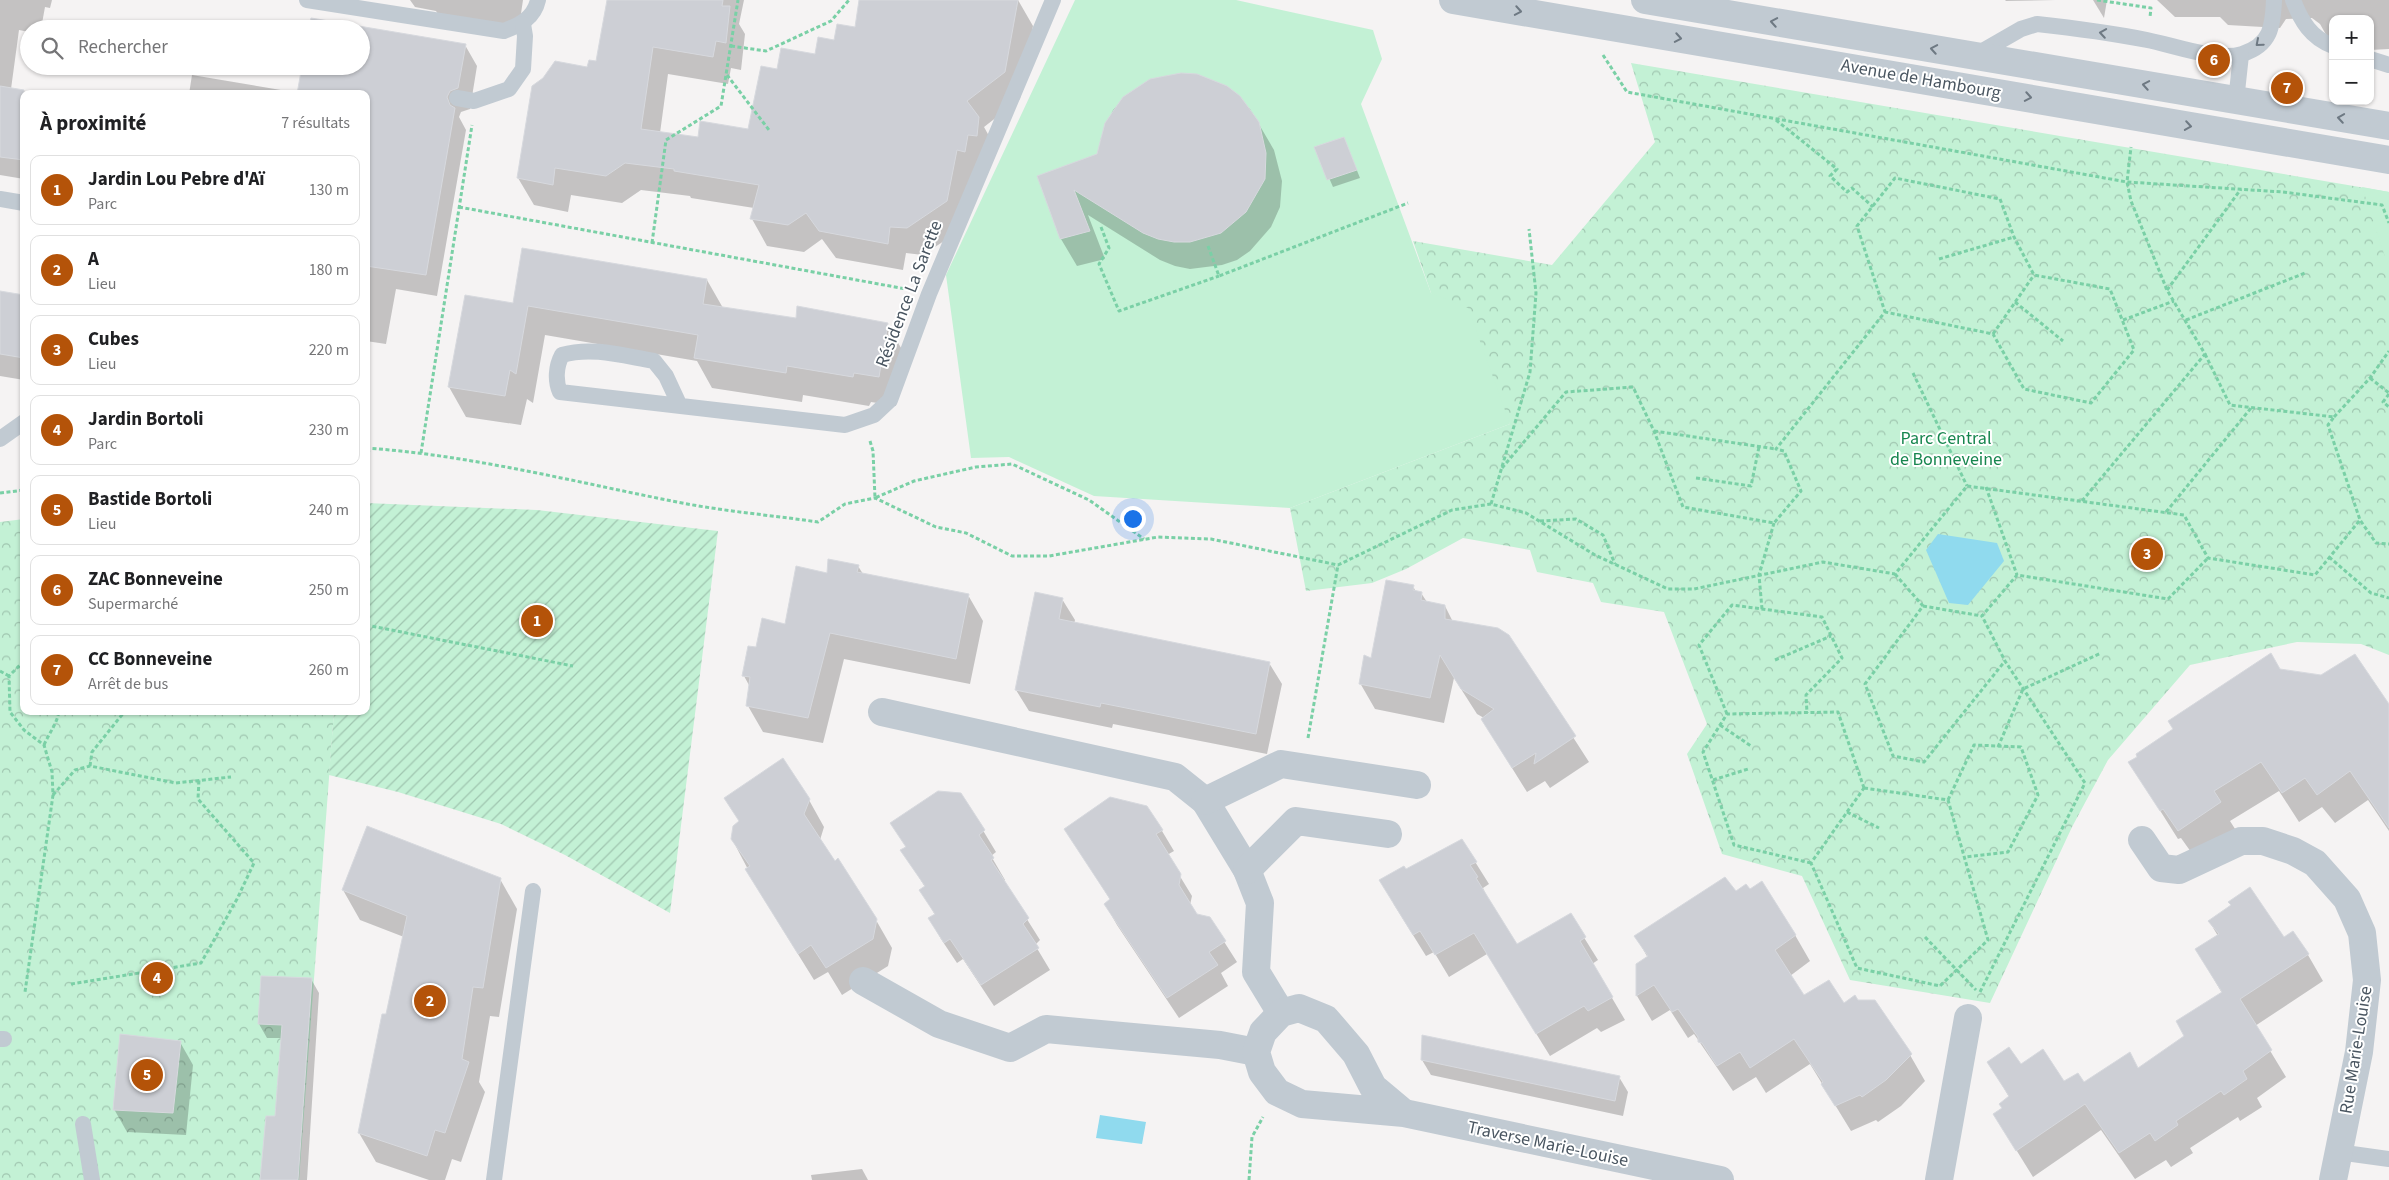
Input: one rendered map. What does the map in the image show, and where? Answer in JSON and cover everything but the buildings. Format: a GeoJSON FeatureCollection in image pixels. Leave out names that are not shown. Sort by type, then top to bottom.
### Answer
{"type":"FeatureCollection","features":[{"type":"Feature","properties":{"kind":"street","name":"Avenue de Hambourg"},"geometry":{"type":"LineString","coordinates":[[1453,0],[2389,160]]}},
{"type":"Feature","properties":{"kind":"street","name":"Avenue de Hambourg"},"geometry":{"type":"LineString","coordinates":[[1649,0],[2389,126]]}},
{"type":"Feature","properties":{"kind":"street"},"geometry":{"type":"LineString","coordinates":[[863,981],[939,1024],[1010,1048],[1046,1029],[1220,1045],[1256,1052],[1263,1032],[1281,1013],[1256,972],[1260,903],[1247,870],[1205,801],[1175,777],[882,712]]}},
{"type":"Feature","properties":{"kind":"street"},"geometry":{"type":"LineString","coordinates":[[1205,801],[1280,764],[1304,766],[1417,785]]}},
{"type":"Feature","properties":{"kind":"street"},"geometry":{"type":"LineString","coordinates":[[1247,870],[1296,820],[1388,834]]}},
{"type":"Feature","properties":{"kind":"street","name":"Rue Marie-Louise"},"geometry":{"type":"LineString","coordinates":[[2142,840],[2161,868],[2180,870],[2241,841],[2262,841],[2315,863],[2347,899],[2362,933],[2367,980],[2359,1052],[2333,1180]]}},
{"type":"Feature","properties":{"kind":"street","name":"Traverse Marie-Louise"},"geometry":{"type":"LineString","coordinates":[[1281,1013],[1299,1008],[1326,1019],[1356,1054],[1373,1087],[1404,1113]]}},
{"type":"Feature","properties":{"kind":"street"},"geometry":{"type":"LineString","coordinates":[[1939,1180],[1968,1018]]}},
{"type":"Feature","properties":{"kind":"street","name":"Traverse Marie-Louise"},"geometry":{"type":"LineString","coordinates":[[1256,1052],[1262,1072],[1278,1092],[1302,1104],[1404,1113],[1720,1180]]}},
{"type":"Feature","properties":{"kind":"lane"},"geometry":{"type":"LineString","coordinates":[[307,0],[504,31],[523,24],[537,7],[538,0]]}},
{"type":"Feature","properties":{"kind":"lane","name":"Résidence La Sarette"},"geometry":{"type":"LineString","coordinates":[[679,404],[666,376],[654,361],[599,351],[577,351],[562,355],[558,362],[557,385],[560,392],[679,404],[845,425],[874,415],[890,400],[929,294],[1053,0]]}},
{"type":"Feature","properties":{"kind":"lane"},"geometry":{"type":"LineString","coordinates":[[1974,56],[2021,29],[2037,24],[2147,40],[2218,56],[2241,55],[2260,44],[2272,28],[2274,0]]}},
{"type":"Feature","properties":{"kind":"lane"},"geometry":{"type":"LineString","coordinates":[[2293,0],[2301,20],[2319,41],[2329,45]]}},
{"type":"Feature","properties":{"kind":"lane"},"geometry":{"type":"LineString","coordinates":[[457,98],[474,101],[509,89],[523,69],[525,36],[523,24]]}},
{"type":"Feature","properties":{"kind":"lane"},"geometry":{"type":"LineString","coordinates":[[2236,100],[2241,55]]}},
{"type":"Feature","properties":{"kind":"lane"},"geometry":{"type":"LineString","coordinates":[[2373,60],[2389,65]]}},
{"type":"Feature","properties":{"kind":"lane"},"geometry":{"type":"LineString","coordinates":[[0,199],[20,202]]}},
{"type":"Feature","properties":{"kind":"lane"},"geometry":{"type":"LineString","coordinates":[[0,439],[20,425]]}},
{"type":"Feature","properties":{"kind":"lane"},"geometry":{"type":"LineString","coordinates":[[494,1180],[533,891]]}},
{"type":"Feature","properties":{"kind":"lane"},"geometry":{"type":"LineString","coordinates":[[83,1124],[92,1180]]}},
{"type":"Feature","properties":{"kind":"lane"},"geometry":{"type":"LineString","coordinates":[[2338,1152],[2389,1159]]}},
{"type":"Feature","properties":{"kind":"path"},"geometry":{"type":"LineString","coordinates":[[652,242],[666,140],[720,106],[738,0]]}},
{"type":"Feature","properties":{"kind":"path"},"geometry":{"type":"LineString","coordinates":[[731,46],[766,52],[831,20],[849,0]]}},
{"type":"Feature","properties":{"kind":"path"},"geometry":{"type":"LineString","coordinates":[[1603,54],[1628,92],[2127,182],[2283,192],[2382,205],[2389,223]]}},
{"type":"Feature","properties":{"kind":"path"},"geometry":{"type":"LineString","coordinates":[[726,75],[769,130]]}},
{"type":"Feature","properties":{"kind":"path"},"geometry":{"type":"LineString","coordinates":[[421,453],[472,125],[491,95]]}},
{"type":"Feature","properties":{"kind":"path"},"geometry":{"type":"LineString","coordinates":[[1776,120],[1837,169],[1830,176],[1847,192],[1852,188],[1873,206]]}},
{"type":"Feature","properties":{"kind":"path"},"geometry":{"type":"LineString","coordinates":[[2132,140],[2127,182],[2131,201],[2167,290],[2186,320],[2230,405],[2334,417]]}},
{"type":"Feature","properties":{"kind":"path"},"geometry":{"type":"LineString","coordinates":[[1885,312],[1857,226],[1895,178],[2000,199],[2014,238],[2034,275]]}},
{"type":"Feature","properties":{"kind":"path"},"geometry":{"type":"LineString","coordinates":[[2167,290],[2242,189]]}},
{"type":"Feature","properties":{"kind":"path"},"geometry":{"type":"LineString","coordinates":[[1101,226],[1108,248],[1099,264],[1119,311],[1219,276],[1408,204]]}},
{"type":"Feature","properties":{"kind":"path"},"geometry":{"type":"LineString","coordinates":[[459,207],[929,294]]}},
{"type":"Feature","properties":{"kind":"path"},"geometry":{"type":"LineString","coordinates":[[1491,504],[1530,372],[1536,292],[1529,229]]}},
{"type":"Feature","properties":{"kind":"path"},"geometry":{"type":"LineString","coordinates":[[1938,259],[2014,238]]}},
{"type":"Feature","properties":{"kind":"path"},"geometry":{"type":"LineString","coordinates":[[1208,246],[1219,276]]}},
{"type":"Feature","properties":{"kind":"path"},"geometry":{"type":"LineString","coordinates":[[2186,320],[2305,273]]}},
{"type":"Feature","properties":{"kind":"path"},"geometry":{"type":"LineString","coordinates":[[1885,312],[1993,334],[2024,389],[2091,403],[2134,350],[2110,289],[2034,275]]}},
{"type":"Feature","properties":{"kind":"path"},"geometry":{"type":"LineString","coordinates":[[1993,334],[2034,275]]}},
{"type":"Feature","properties":{"kind":"path"},"geometry":{"type":"LineString","coordinates":[[2123,320],[2174,300]]}},
{"type":"Feature","properties":{"kind":"path"},"geometry":{"type":"LineString","coordinates":[[2015,302],[2063,341]]}},
{"type":"Feature","properties":{"kind":"path"},"geometry":{"type":"LineString","coordinates":[[1776,449],[1885,312]]}},
{"type":"Feature","properties":{"kind":"path"},"geometry":{"type":"LineString","coordinates":[[2389,351],[2370,378],[2328,425],[2360,520],[2376,543],[2389,544]]}},
{"type":"Feature","properties":{"kind":"path"},"geometry":{"type":"LineString","coordinates":[[2082,501],[2204,354]]}},
{"type":"Feature","properties":{"kind":"path"},"geometry":{"type":"LineString","coordinates":[[1913,373],[1967,486]]}},
{"type":"Feature","properties":{"kind":"path"},"geometry":{"type":"LineString","coordinates":[[2370,378],[2389,393],[2383,402],[2389,407]]}},
{"type":"Feature","properties":{"kind":"path"},"geometry":{"type":"LineString","coordinates":[[1502,468],[1566,392],[1633,387],[1654,431],[1682,508],[1774,523]]}},
{"type":"Feature","properties":{"kind":"path"},"geometry":{"type":"LineString","coordinates":[[2166,512],[2251,408]]}},
{"type":"Feature","properties":{"kind":"path"},"geometry":{"type":"LineString","coordinates":[[862,420],[873,451],[876,498]]}},
{"type":"Feature","properties":{"kind":"path"},"geometry":{"type":"LineString","coordinates":[[1654,431],[1784,451],[1801,491],[1774,523],[1760,575],[1762,609]]}},
{"type":"Feature","properties":{"kind":"path"},"geometry":{"type":"LineString","coordinates":[[1696,478],[1752,486],[1759,447]]}},
{"type":"Feature","properties":{"kind":"path"},"geometry":{"type":"LineString","coordinates":[[370,448],[421,453],[500,466],[675,502],[818,522],[845,504],[876,498],[914,481],[976,467],[1012,464],[1088,500],[1144,540]]}},
{"type":"Feature","properties":{"kind":"path"},"geometry":{"type":"LineString","coordinates":[[1967,486],[1986,487],[2184,515],[2208,558]]}},
{"type":"Feature","properties":{"kind":"path"},"geometry":{"type":"LineString","coordinates":[[1895,574],[1967,486]]}},
{"type":"Feature","properties":{"kind":"path"},"geometry":{"type":"LineString","coordinates":[[1986,487],[2017,575]]}},
{"type":"Feature","properties":{"kind":"path"},"geometry":{"type":"LineString","coordinates":[[0,493],[20,490]]}},
{"type":"Feature","properties":{"kind":"path"},"geometry":{"type":"LineString","coordinates":[[876,498],[936,527],[966,533],[1012,556],[1048,556],[1158,537],[1210,539],[1338,565],[1452,510],[1491,504],[1526,513],[1595,555],[1668,589],[1694,589],[1823,562],[1895,574],[1922,606],[1982,616]]}},
{"type":"Feature","properties":{"kind":"path"},"geometry":{"type":"LineString","coordinates":[[1539,521],[1576,519],[1603,535],[1616,565]]}},
{"type":"Feature","properties":{"kind":"path"},"geometry":{"type":"LineString","coordinates":[[2208,558],[2315,575],[2360,520]]}},
{"type":"Feature","properties":{"kind":"path"},"geometry":{"type":"LineString","coordinates":[[2330,557],[2371,593],[2389,598]]}},
{"type":"Feature","properties":{"kind":"path"},"geometry":{"type":"LineString","coordinates":[[2017,575],[2168,599],[2208,558]]}},
{"type":"Feature","properties":{"kind":"path"},"geometry":{"type":"LineString","coordinates":[[1304,766],[1338,565]]}},
{"type":"Feature","properties":{"kind":"path"},"geometry":{"type":"LineString","coordinates":[[1982,616],[2017,575]]}},
{"type":"Feature","properties":{"kind":"path"},"geometry":{"type":"LineString","coordinates":[[1727,714],[1699,645],[1732,605],[1822,617],[1842,658],[1806,695],[1808,713]]}},
{"type":"Feature","properties":{"kind":"path"},"geometry":{"type":"LineString","coordinates":[[1922,606],[1865,684],[1893,756],[1924,762],[2005,661]]}},
{"type":"Feature","properties":{"kind":"path"},"geometry":{"type":"LineString","coordinates":[[1925,937],[1980,994],[2085,783],[2005,661],[1982,616]]}},
{"type":"Feature","properties":{"kind":"path"},"geometry":{"type":"LineString","coordinates":[[370,626],[573,666]]}},
{"type":"Feature","properties":{"kind":"path"},"geometry":{"type":"LineString","coordinates":[[1775,660],[1831,636]]}},
{"type":"Feature","properties":{"kind":"path"},"geometry":{"type":"LineString","coordinates":[[1998,747],[2023,688],[2101,653]]}},
{"type":"Feature","properties":{"kind":"path"},"geometry":{"type":"LineString","coordinates":[[20,665],[9,676],[10,712],[24,730],[44,745],[52,772],[53,795],[25,992]]}},
{"type":"Feature","properties":{"kind":"path"},"geometry":{"type":"LineString","coordinates":[[0,671],[9,676]]}},
{"type":"Feature","properties":{"kind":"path"},"geometry":{"type":"LineString","coordinates":[[1727,714],[1838,712],[1864,788]]}},
{"type":"Feature","properties":{"kind":"path"},"geometry":{"type":"LineString","coordinates":[[1727,714],[1703,752],[1734,845],[1811,863]]}},
{"type":"Feature","properties":{"kind":"path"},"geometry":{"type":"LineString","coordinates":[[44,745],[56,724],[58,715]]}},
{"type":"Feature","properties":{"kind":"path"},"geometry":{"type":"LineString","coordinates":[[90,766],[92,752],[122,715]]}},
{"type":"Feature","properties":{"kind":"path"},"geometry":{"type":"LineString","coordinates":[[1720,725],[1751,746]]}},
{"type":"Feature","properties":{"kind":"path"},"geometry":{"type":"LineString","coordinates":[[1811,863],[1857,968],[1940,986],[1988,940],[1948,800],[1974,745],[2021,748],[2038,795],[2008,852],[1965,857]]}},
{"type":"Feature","properties":{"kind":"path"},"geometry":{"type":"LineString","coordinates":[[53,795],[75,770],[90,766],[176,783],[231,777]]}},
{"type":"Feature","properties":{"kind":"path"},"geometry":{"type":"LineString","coordinates":[[1713,780],[1748,769]]}},
{"type":"Feature","properties":{"kind":"path"},"geometry":{"type":"LineString","coordinates":[[71,984],[201,963],[237,899],[254,864],[198,799],[199,780]]}},
{"type":"Feature","properties":{"kind":"path"},"geometry":{"type":"LineString","coordinates":[[1864,788],[1948,800]]}},
{"type":"Feature","properties":{"kind":"path"},"geometry":{"type":"LineString","coordinates":[[1811,863],[1864,788]]}},
{"type":"Feature","properties":{"kind":"path"},"geometry":{"type":"LineString","coordinates":[[1847,812],[1879,828]]}},
{"type":"Feature","properties":{"kind":"path"},"geometry":{"type":"LineString","coordinates":[[1249,1180],[1252,1137],[1278,1092]]}},
{"type":"Feature","properties":{"kind":"green space"},"geometry":{"type":"Polygon","coordinates":[[[1075,0],[1236,0],[1373,30],[1382,59],[1361,104],[1431,293],[1468,308],[1510,424],[1290,508],[1094,496],[1009,457],[971,458],[946,275],[1075,0]]]}},
{"type":"Feature","properties":{"kind":"green space","name":"Parc Central de Bonneveine"},"geometry":{"type":"Polygon","coordinates":[[[1631,63],[2389,192],[2389,655],[2361,644],[2297,642],[2190,665],[2108,760],[2072,827],[1990,1003],[1850,980],[1802,876],[1722,854],[1687,754],[1707,724],[1664,612],[1601,602],[1593,583],[1537,572],[1530,550],[1463,538],[1406,569],[1372,583],[1306,591],[1290,508],[1510,424],[1431,293],[1413,241],[1552,265],[1655,142],[1631,63]]]}},
{"type":"Feature","properties":{"kind":"green space"},"geometry":{"type":"Polygon","coordinates":[[[2362,187],[2389,192],[2389,269],[2362,187]]]}},
{"type":"Feature","properties":{"kind":"green space"},"geometry":{"type":"Polygon","coordinates":[[[370,503],[537,510],[718,531],[670,913],[565,855],[501,824],[398,792],[329,775],[334,715],[370,715],[370,503]]]}},
{"type":"Feature","properties":{"kind":"green space"},"geometry":{"type":"Polygon","coordinates":[[[20,520],[20,715],[334,715],[299,1180],[0,1180],[0,522],[20,520]]]}},
{"type":"Feature","properties":{"kind":"water"},"geometry":{"type":"Polygon","coordinates":[[[1938,534],[1997,543],[2004,561],[1968,605],[1949,603],[1926,550],[1938,534]]]}},
{"type":"Feature","properties":{"kind":"water"},"geometry":{"type":"Polygon","coordinates":[[[1100,1115],[1146,1122],[1142,1144],[1096,1138],[1100,1115]]]}},
{"type":"Feature","properties":{"kind":"place","name":"ZAC Bonneveine"},"geometry":{"type":"Point","coordinates":[2214,60]}},
{"type":"Feature","properties":{"kind":"place","name":"CC Bonneveine"},"geometry":{"type":"Point","coordinates":[2287,88]}},
{"type":"Feature","properties":{"kind":"place","name":"Cubes"},"geometry":{"type":"Point","coordinates":[2147,554]}},
{"type":"Feature","properties":{"kind":"place","name":"Jardin Lou Pebre d'Aï"},"geometry":{"type":"Point","coordinates":[537,621]}},
{"type":"Feature","properties":{"kind":"place","name":"Jardin Bortoli"},"geometry":{"type":"Point","coordinates":[157,978]}},
{"type":"Feature","properties":{"kind":"place","name":"A"},"geometry":{"type":"Point","coordinates":[430,1001]}},
{"type":"Feature","properties":{"kind":"place","name":"Bastide Bortoli"},"geometry":{"type":"Point","coordinates":[147,1075]}}]}
